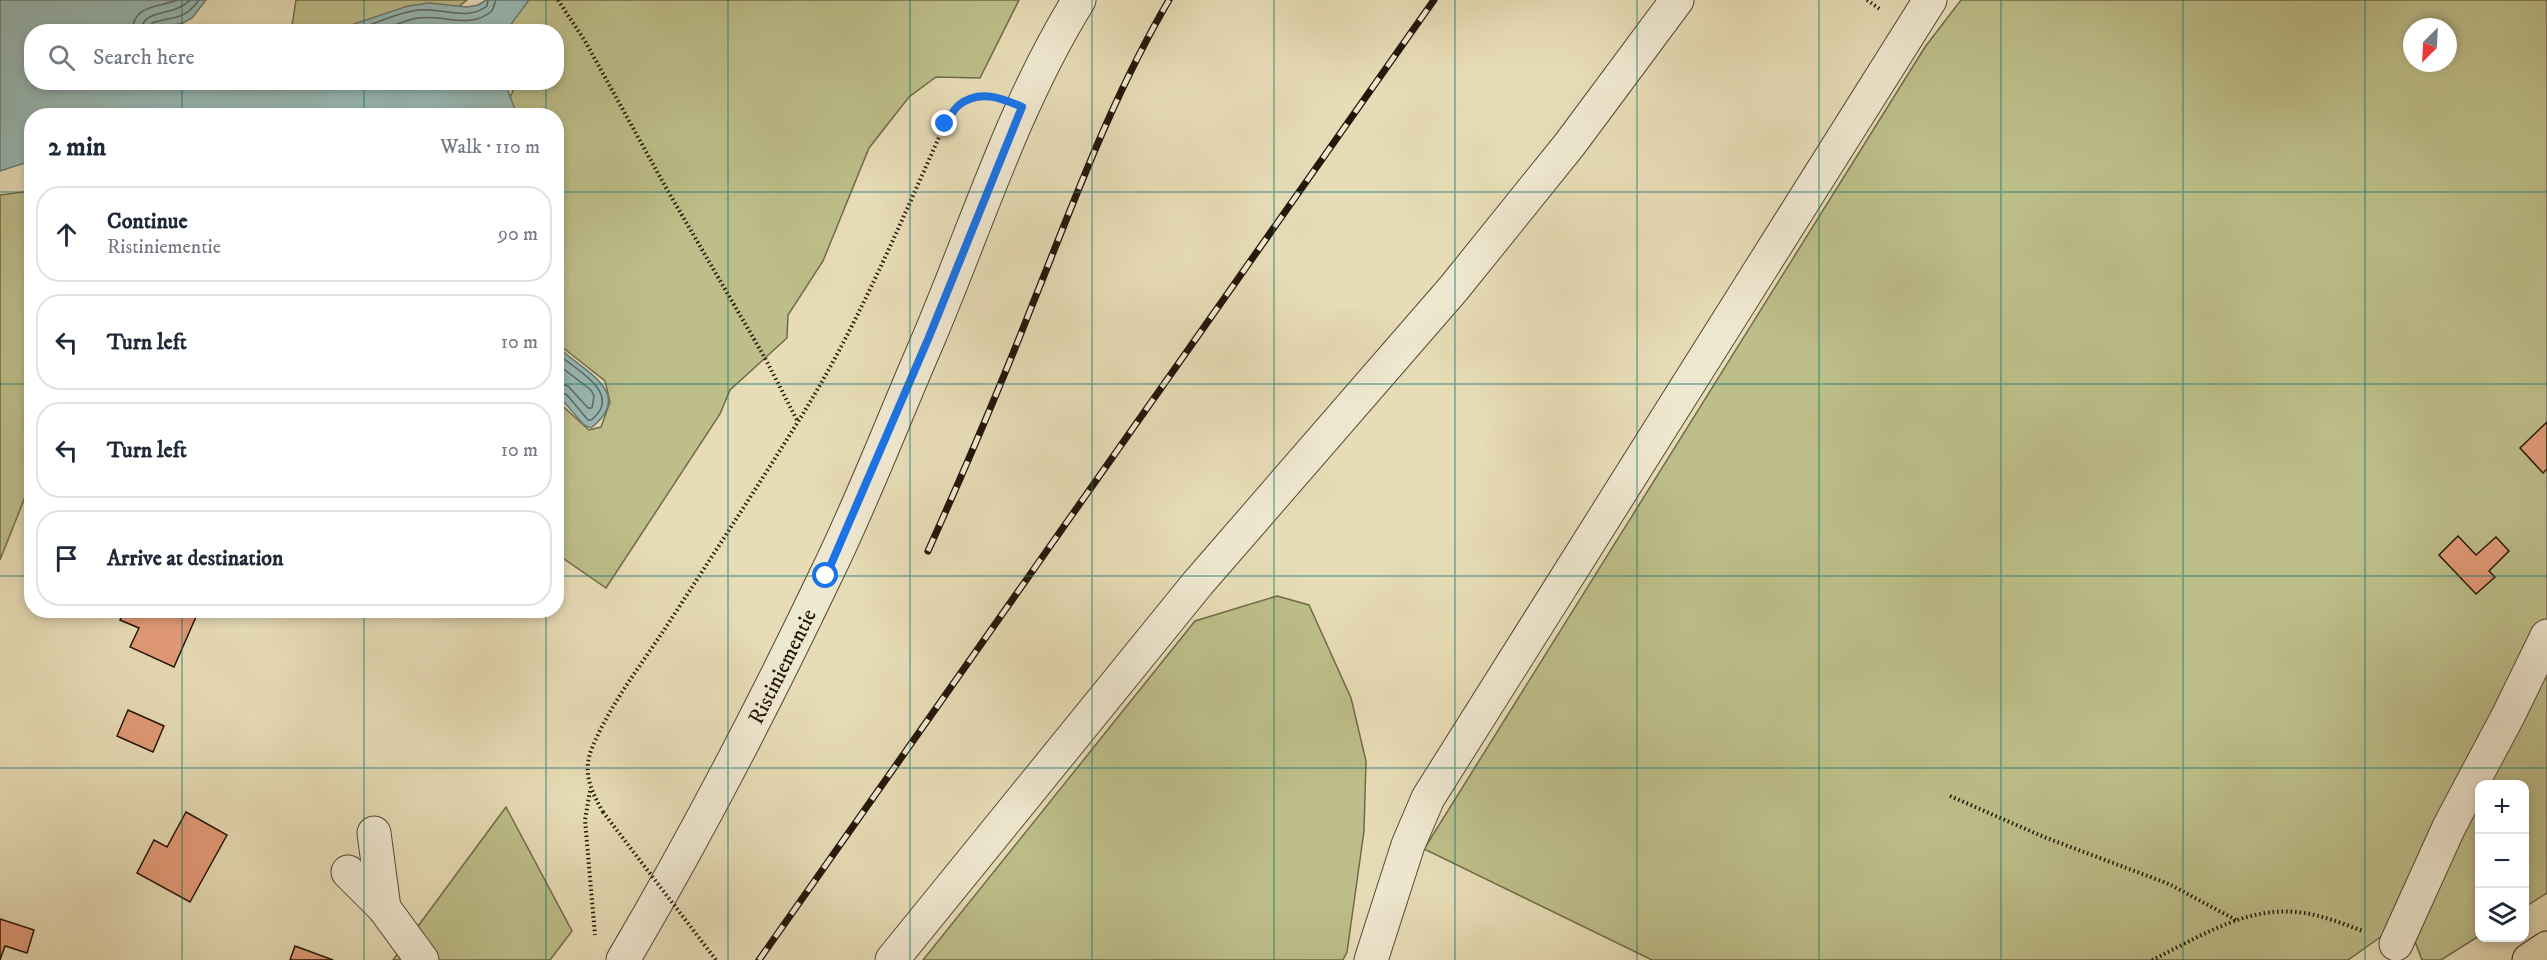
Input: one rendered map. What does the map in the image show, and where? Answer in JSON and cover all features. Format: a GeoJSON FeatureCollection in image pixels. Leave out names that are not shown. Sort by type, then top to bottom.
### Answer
{"type":"FeatureCollection","features":[{"type":"Feature","properties":{"kind":"main road"},"geometry":{"type":"LineString","coordinates":[[2529,960],[2547,948]]}},
{"type":"Feature","properties":{"kind":"street","name":"Ristiniementie"},"geometry":{"type":"LineString","coordinates":[[623,960],[677,868],[826,576],[929,337],[1022,107],[1062,27],[1079,0]]}},
{"type":"Feature","properties":{"kind":"street"},"geometry":{"type":"LineString","coordinates":[[892,960],[1198,583],[1454,288],[1570,144],[1677,0]]}},
{"type":"Feature","properties":{"kind":"street"},"geometry":{"type":"LineString","coordinates":[[1371,960],[1408,845],[1428,798],[1930,0]]}},
{"type":"Feature","properties":{"kind":"street"},"geometry":{"type":"LineString","coordinates":[[2396,944],[2449,827],[2547,636]]}},
{"type":"Feature","properties":{"kind":"street"},"geometry":{"type":"LineString","coordinates":[[374,833],[384,908]]}},
{"type":"Feature","properties":{"kind":"street"},"geometry":{"type":"LineString","coordinates":[[348,872],[384,908],[422,960]]}},
{"type":"Feature","properties":{"kind":"path"},"geometry":{"type":"LineString","coordinates":[[558,0],[585,41],[665,186],[765,358],[798,422]]}},
{"type":"Feature","properties":{"kind":"path"},"geometry":{"type":"LineString","coordinates":[[596,941],[585,820],[590,790],[587,771],[591,750],[606,720],[798,422],[860,312],[945,124],[958,105],[977,97],[997,96],[1022,107]]}},
{"type":"Feature","properties":{"kind":"path"},"geometry":{"type":"LineString","coordinates":[[590,790],[603,812],[716,960]]}},
{"type":"Feature","properties":{"kind":"path"},"geometry":{"type":"LineString","coordinates":[[1950,796],[2044,837],[2169,884],[2236,920]]}},
{"type":"Feature","properties":{"kind":"path"},"geometry":{"type":"LineString","coordinates":[[2152,960],[2236,920],[2268,912],[2296,912],[2333,919],[2396,944]]}},
{"type":"Feature","properties":{"kind":"green space"},"geometry":{"type":"Polygon","coordinates":[[[296,0],[467,0],[458,7],[381,24],[292,24],[296,0]]]}},
{"type":"Feature","properties":{"kind":"green space"},"geometry":{"type":"Polygon","coordinates":[[[520,0],[1019,0],[980,78],[936,77],[909,97],[869,148],[823,261],[788,315],[787,338],[730,390],[720,414],[606,588],[564,559],[564,407],[589,430],[601,427],[610,402],[605,381],[564,349],[564,108],[378,108],[443,90],[485,90],[507,103],[512,90],[564,90],[564,24],[499,24],[520,0]]]}},
{"type":"Feature","properties":{"kind":"green space"},"geometry":{"type":"Polygon","coordinates":[[[1961,0],[2547,0],[2547,893],[2529,904],[2529,780],[2475,780],[2475,939],[2441,960],[2422,960],[2414,939],[2392,929],[2348,960],[1652,960],[1424,849],[1925,47],[1961,0]]]}},
{"type":"Feature","properties":{"kind":"green space"},"geometry":{"type":"Polygon","coordinates":[[[24,192],[24,500],[0,560],[0,195],[24,192]]]}},
{"type":"Feature","properties":{"kind":"green space"},"geometry":{"type":"Polygon","coordinates":[[[1277,596],[1309,605],[1351,698],[1366,761],[1364,831],[1347,952],[1343,960],[923,960],[1195,621],[1277,596]]]}},
{"type":"Feature","properties":{"kind":"green space"},"geometry":{"type":"Polygon","coordinates":[[[506,807],[572,931],[550,960],[393,960],[506,807]]]}},
{"type":"Feature","properties":{"kind":"water"},"geometry":{"type":"Polygon","coordinates":[[[0,0],[206,0],[192,18],[178,24],[24,24],[24,90],[508,90],[514,108],[24,108],[24,163],[0,171],[0,0]]]}},
{"type":"Feature","properties":{"kind":"water"},"geometry":{"type":"Polygon","coordinates":[[[486,0],[529,0],[511,24],[354,24],[408,6],[429,3],[467,7],[478,5],[486,0]]]}},
{"type":"Feature","properties":{"kind":"water"},"geometry":{"type":"Polygon","coordinates":[[[564,352],[589,372],[606,392],[608,403],[604,415],[591,428],[584,425],[564,402],[564,352]]]}},
{"type":"Feature","properties":{"kind":"building"},"geometry":{"type":"Polygon","coordinates":[[[2547,422],[2547,469],[2543,473],[2520,448],[2547,422]]]}},
{"type":"Feature","properties":{"kind":"building"},"geometry":{"type":"Polygon","coordinates":[[[2458,536],[2476,555],[2496,537],[2509,551],[2489,571],[2495,577],[2476,594],[2439,555],[2458,536]]]}},
{"type":"Feature","properties":{"kind":"building"},"geometry":{"type":"Polygon","coordinates":[[[121,618],[195,618],[174,667],[130,647],[139,628],[120,620],[121,618]]]}},
{"type":"Feature","properties":{"kind":"building"},"geometry":{"type":"Polygon","coordinates":[[[128,710],[164,726],[153,752],[117,736],[128,710]]]}},
{"type":"Feature","properties":{"kind":"building"},"geometry":{"type":"Polygon","coordinates":[[[186,812],[227,835],[190,902],[137,873],[154,840],[167,847],[186,812]]]}},
{"type":"Feature","properties":{"kind":"building"},"geometry":{"type":"Polygon","coordinates":[[[0,919],[34,930],[27,953],[5,946],[0,960],[0,919]]]}},
{"type":"Feature","properties":{"kind":"building"},"geometry":{"type":"Polygon","coordinates":[[[295,946],[333,960],[290,960],[295,946]]]}},
{"type":"Feature","properties":{"kind":"railway"},"geometry":{"type":"LineString","coordinates":[[928,551],[994,400],[1094,151],[1129,74],[1169,0]]}},
{"type":"Feature","properties":{"kind":"railway"},"geometry":{"type":"LineString","coordinates":[[759,960],[1434,0]]}},
{"type":"Feature","properties":{"kind":"route"},"geometry":{"type":"LineString","coordinates":[[826,576],[929,337],[1022,107],[997,96],[977,97],[958,105],[945,124]]}}]}
